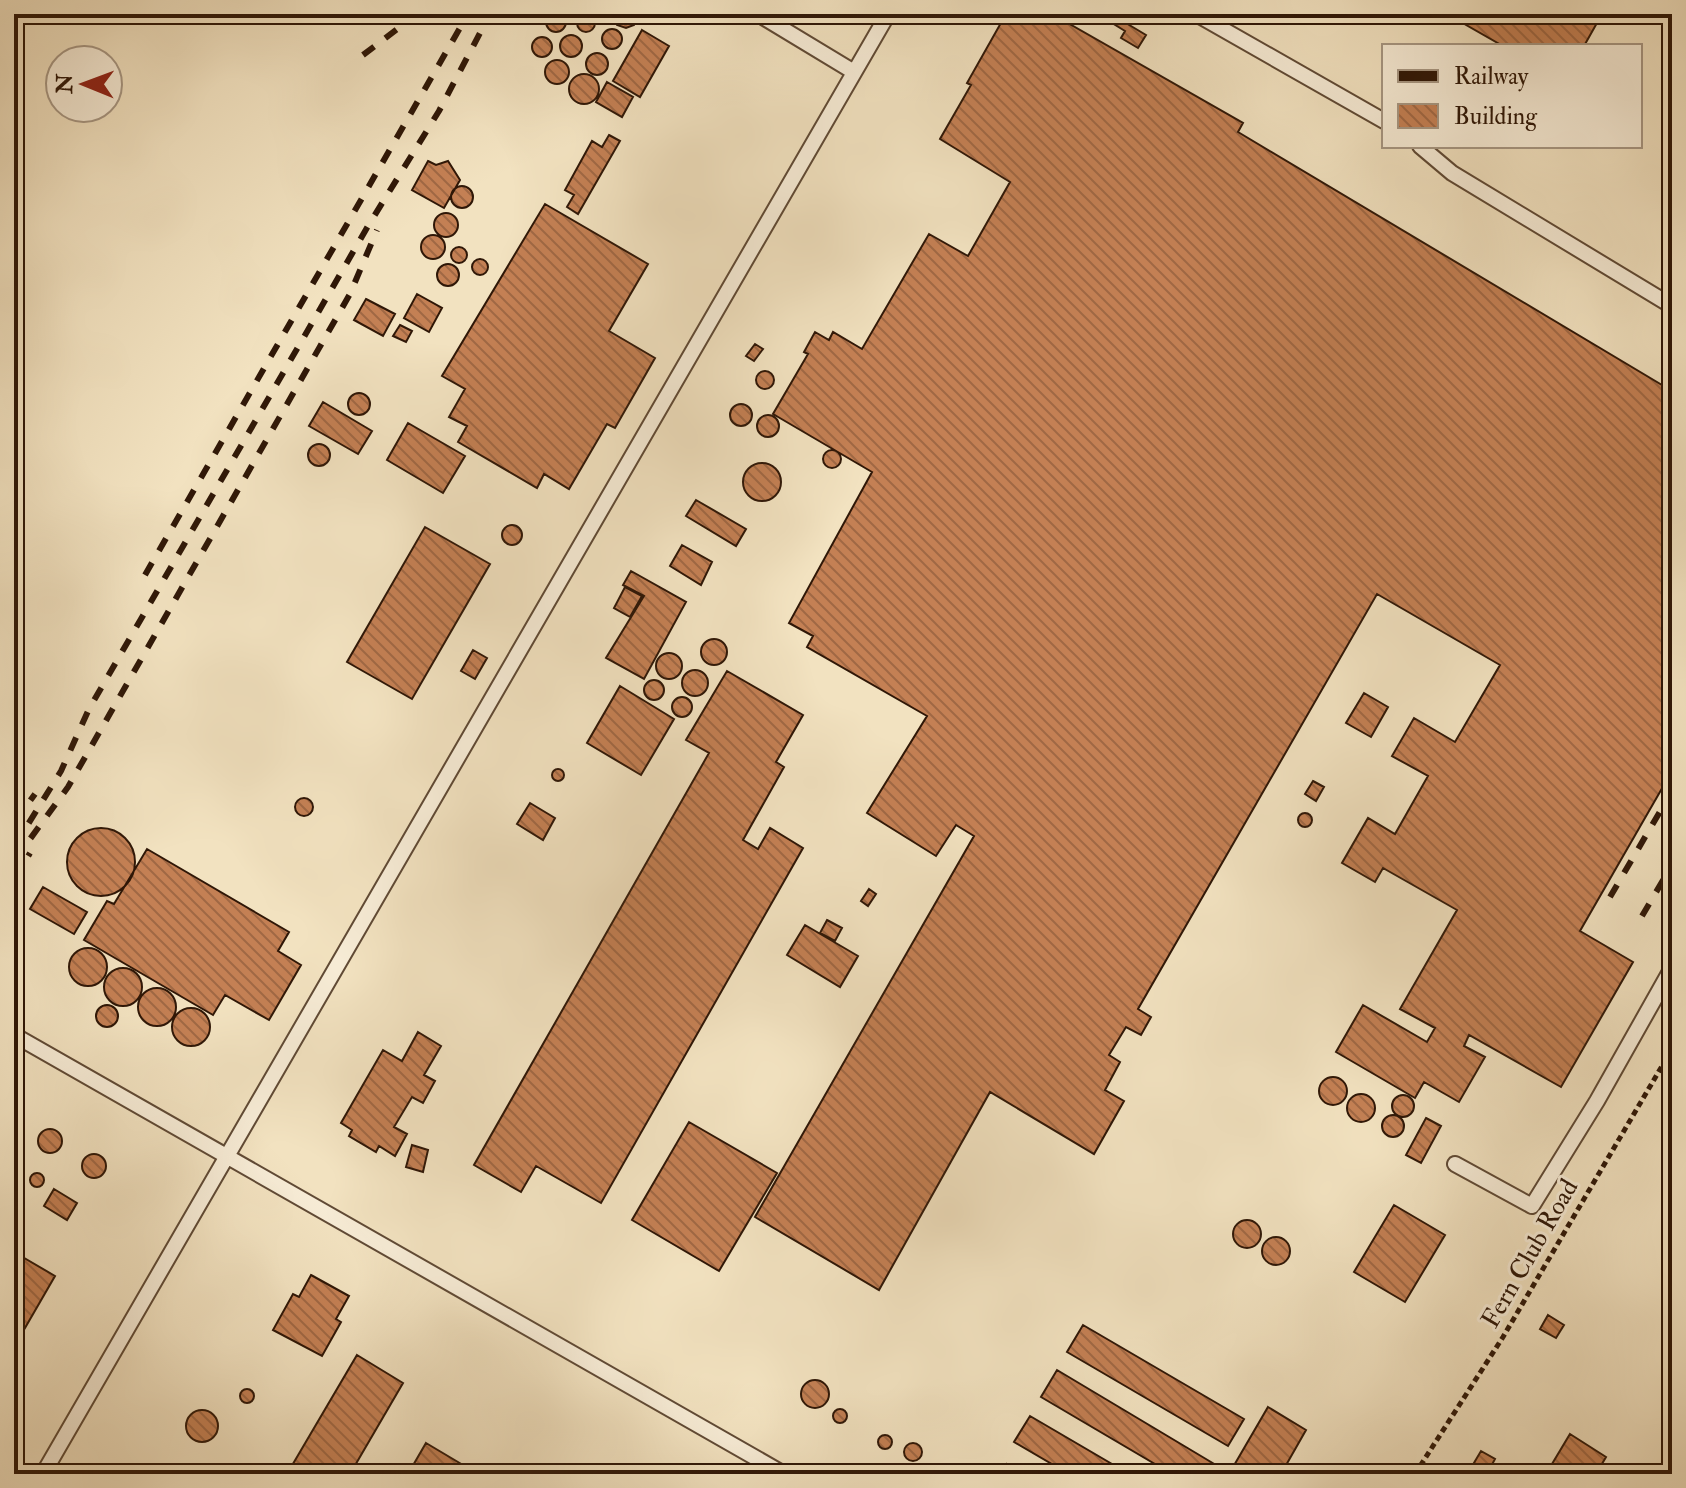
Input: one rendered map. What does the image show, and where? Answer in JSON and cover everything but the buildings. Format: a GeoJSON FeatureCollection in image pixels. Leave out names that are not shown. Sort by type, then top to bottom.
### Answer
{"type":"FeatureCollection","features":[{"type":"Feature","properties":{"kind":"lane"},"geometry":{"type":"LineString","coordinates":[[758,14],[854,72]]}},
{"type":"Feature","properties":{"kind":"lane"},"geometry":{"type":"LineString","coordinates":[[43,1474],[888,14]]}},
{"type":"Feature","properties":{"kind":"lane"},"geometry":{"type":"LineString","coordinates":[[1196,14],[1382,120]]}},
{"type":"Feature","properties":{"kind":"lane"},"geometry":{"type":"LineString","coordinates":[[1422,148],[1452,173],[1672,306]]}},
{"type":"Feature","properties":{"kind":"lane"},"geometry":{"type":"LineString","coordinates":[[1455,1164],[1532,1206],[1597,1101],[1672,968]]}},
{"type":"Feature","properties":{"kind":"lane"},"geometry":{"type":"LineString","coordinates":[[14,1035],[784,1474]]}},
{"type":"Feature","properties":{"kind":"path","name":"Fern Club Road"},"geometry":{"type":"LineString","coordinates":[[1415,1474],[1503,1337],[1672,1049]]}},
{"type":"Feature","properties":{"kind":"railway"},"geometry":{"type":"LineString","coordinates":[[363,55],[417,14]]}},
{"type":"Feature","properties":{"kind":"railway"},"geometry":{"type":"LineString","coordinates":[[145,575],[468,14]]}},
{"type":"Feature","properties":{"kind":"railway"},"geometry":{"type":"LineString","coordinates":[[14,847],[61,771],[89,709],[368,226],[439,111],[490,14]]}},
{"type":"Feature","properties":{"kind":"railway"},"geometry":{"type":"LineString","coordinates":[[14,861],[68,787],[350,294],[377,230]]}},
{"type":"Feature","properties":{"kind":"railway"},"geometry":{"type":"LineString","coordinates":[[1610,897],[1672,791]]}},
{"type":"Feature","properties":{"kind":"railway"},"geometry":{"type":"LineString","coordinates":[[14,823],[35,794]]}},
{"type":"Feature","properties":{"kind":"railway"},"geometry":{"type":"LineString","coordinates":[[14,880],[30,853]]}},
{"type":"Feature","properties":{"kind":"railway"},"geometry":{"type":"LineString","coordinates":[[1642,916],[1672,865]]}}]}
